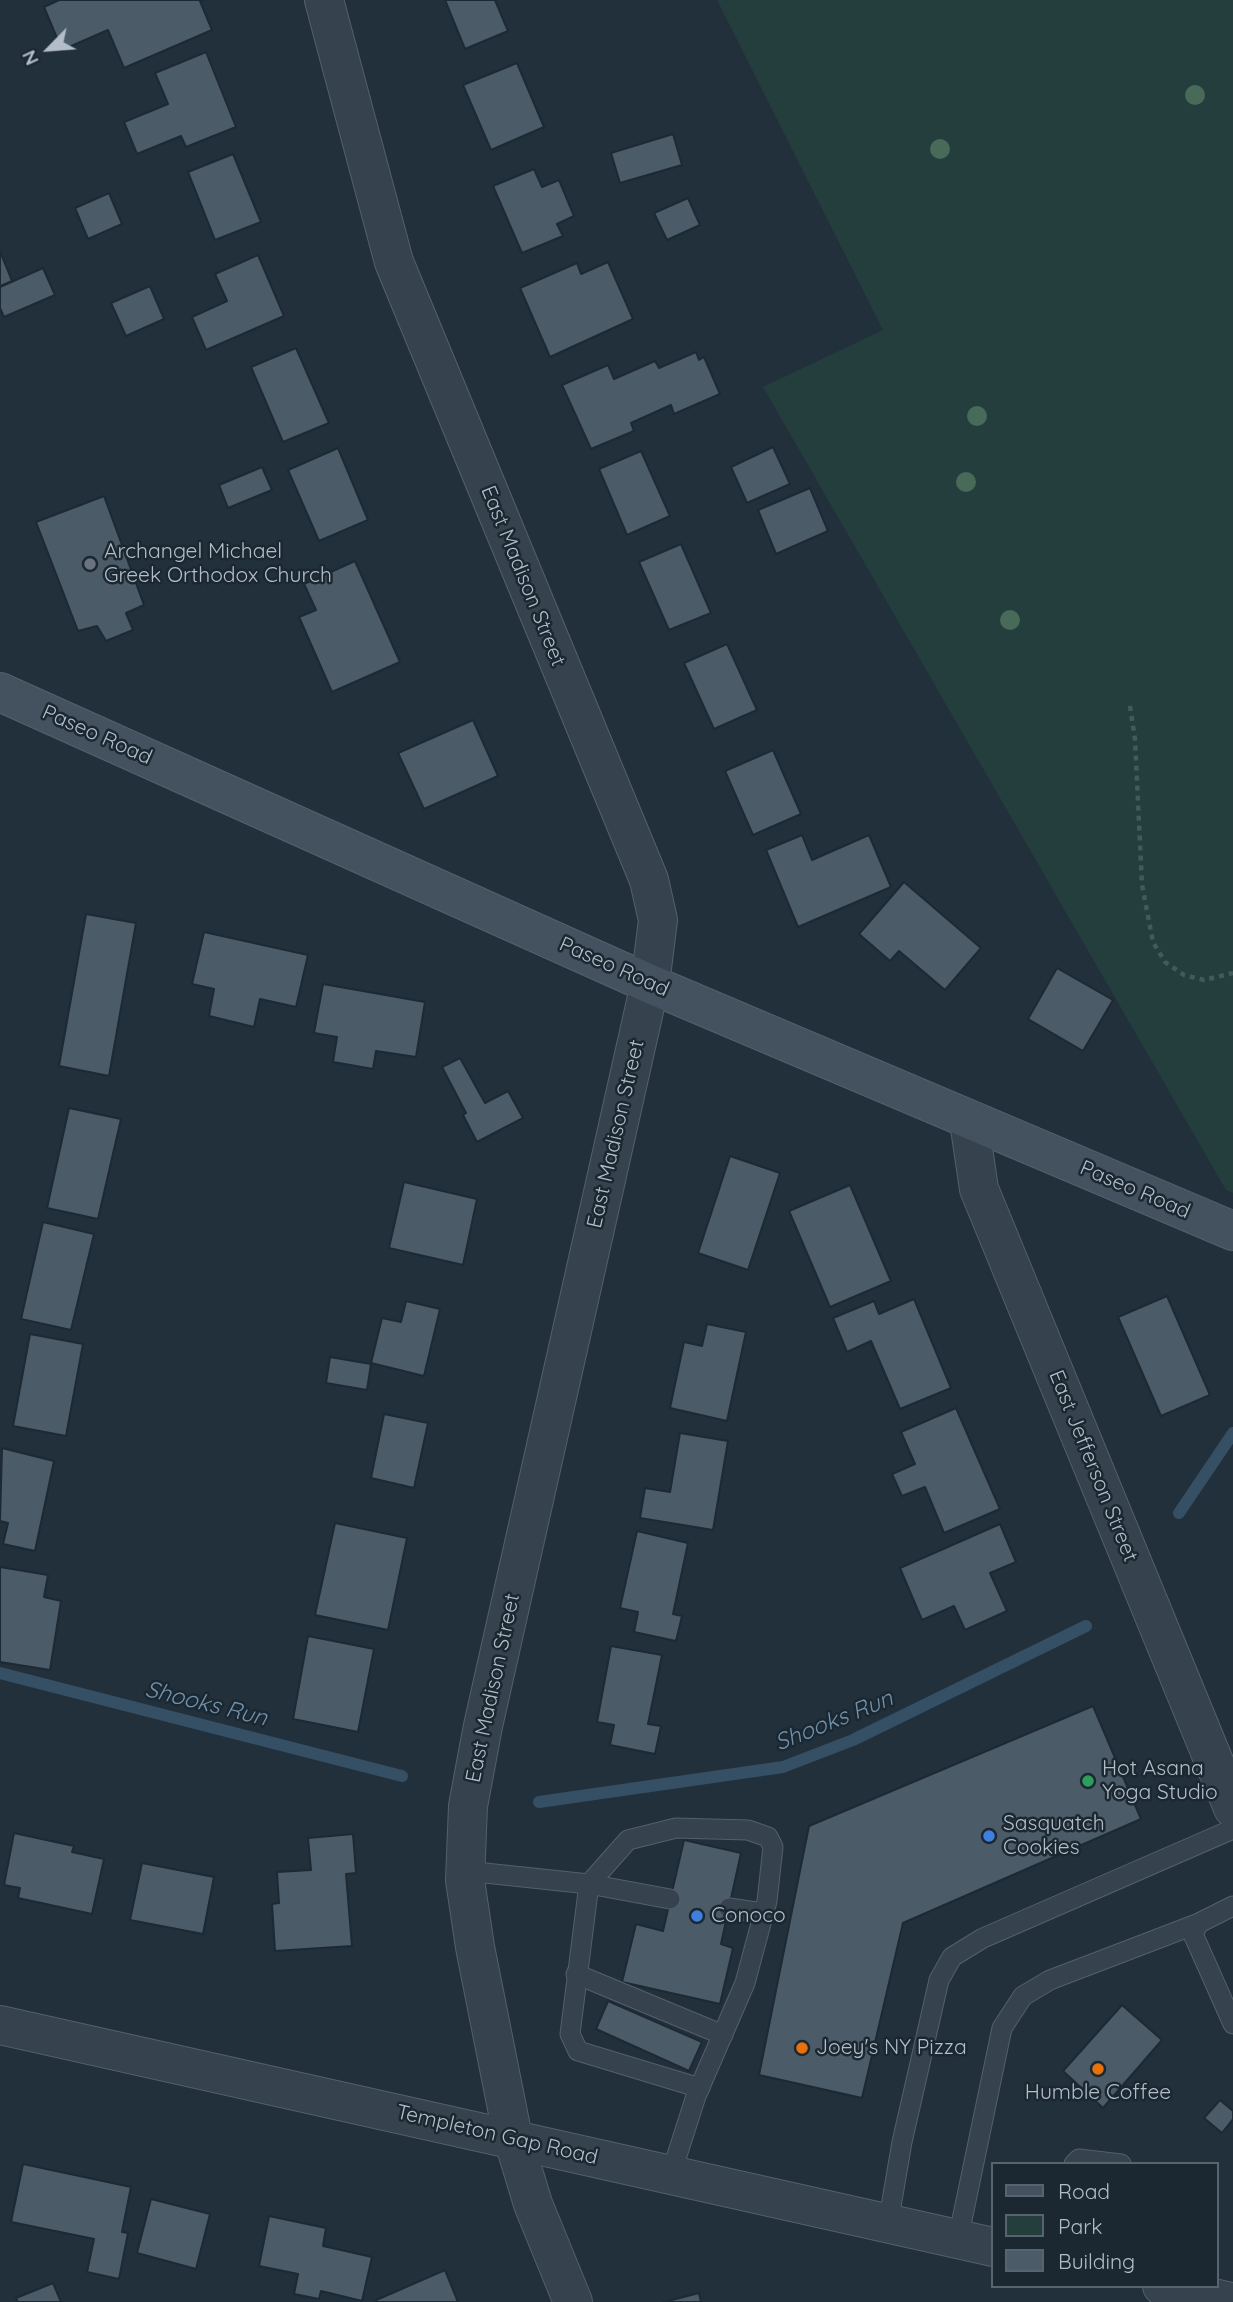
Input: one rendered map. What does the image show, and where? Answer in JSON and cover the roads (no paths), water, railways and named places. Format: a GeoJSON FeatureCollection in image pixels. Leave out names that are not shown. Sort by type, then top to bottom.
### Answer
{"type":"FeatureCollection","features":[{"type":"Feature","properties":{"kind":"main road","name":"Paseo Road"},"geometry":{"type":"LineString","coordinates":[[0,692],[650,984],[1233,1231]]}},
{"type":"Feature","properties":{"kind":"street","name":"East Madison Street"},"geometry":{"type":"LineString","coordinates":[[324,0],[394,262],[649,880],[658,920],[650,984],[483,1726],[468,1806],[466,1871],[475,1947],[513,2138],[533,2204],[573,2302]]}},
{"type":"Feature","properties":{"kind":"street","name":"East Jefferson Street"},"geometry":{"type":"LineString","coordinates":[[969,1121],[979,1189],[1224,1760],[1233,1808]]}},
{"type":"Feature","properties":{"kind":"street","name":"Templeton Gap Road"},"geometry":{"type":"LineString","coordinates":[[0,2025],[976,2243]]}},
{"type":"Feature","properties":{"kind":"street"},"geometry":{"type":"LineString","coordinates":[[1174,2288],[1216,2295]]}},
{"type":"Feature","properties":{"kind":"lane"},"geometry":{"type":"LineString","coordinates":[[671,2174],[700,2088],[745,1983],[763,1913],[773,1847],[768,1837],[748,1829],[676,1828],[628,1840],[589,1884],[570,2034],[578,2051],[700,2088]]}},
{"type":"Feature","properties":{"kind":"lane"},"geometry":{"type":"LineString","coordinates":[[888,2224],[902,2142],[939,1980],[952,1957],[983,1938],[1233,1829]]}},
{"type":"Feature","properties":{"kind":"lane"},"geometry":{"type":"LineString","coordinates":[[466,1871],[589,1884],[670,1899]]}},
{"type":"Feature","properties":{"kind":"lane"},"geometry":{"type":"LineString","coordinates":[[976,2243],[1002,2028],[1023,1996],[1050,1980],[1199,1923],[1233,1906]]}},
{"type":"Feature","properties":{"kind":"lane"},"geometry":{"type":"LineString","coordinates":[[729,1908],[763,1913]]}},
{"type":"Feature","properties":{"kind":"lane"},"geometry":{"type":"LineString","coordinates":[[1199,1923],[1193,1934],[1233,2023]]}},
{"type":"Feature","properties":{"kind":"lane"},"geometry":{"type":"LineString","coordinates":[[576,1974],[723,2035]]}},
{"type":"Feature","properties":{"kind":"lane"},"geometry":{"type":"LineString","coordinates":[[1075,2162],[1079,2159],[1104,2162]]}},
{"type":"Feature","properties":{"kind":"waterway","name":"Shooks Run"},"geometry":{"type":"LineString","coordinates":[[1179,1513],[1233,1433]]}},
{"type":"Feature","properties":{"kind":"waterway","name":"Shooks Run"},"geometry":{"type":"LineString","coordinates":[[539,1802],[783,1767],[853,1740],[1086,1626]]}},
{"type":"Feature","properties":{"kind":"waterway","name":"Shooks Run"},"geometry":{"type":"LineString","coordinates":[[0,1673],[402,1776]]}},
{"type":"Feature","properties":{"kind":"place","name":"Archangel Michael Greek Orthodox Church"},"geometry":{"type":"Point","coordinates":[90,564]}},
{"type":"Feature","properties":{"kind":"place","name":"Hot Asana Yoga Studio"},"geometry":{"type":"Point","coordinates":[1088,1781]}},
{"type":"Feature","properties":{"kind":"place","name":"Sasquatch Cookies"},"geometry":{"type":"Point","coordinates":[989,1836]}},
{"type":"Feature","properties":{"kind":"place","name":"Conoco"},"geometry":{"type":"Point","coordinates":[697,1916]}},
{"type":"Feature","properties":{"kind":"place","name":"Joey's NY Pizza"},"geometry":{"type":"Point","coordinates":[802,2048]}},
{"type":"Feature","properties":{"kind":"place","name":"Humble Coffee"},"geometry":{"type":"Point","coordinates":[1098,2069]}}]}
